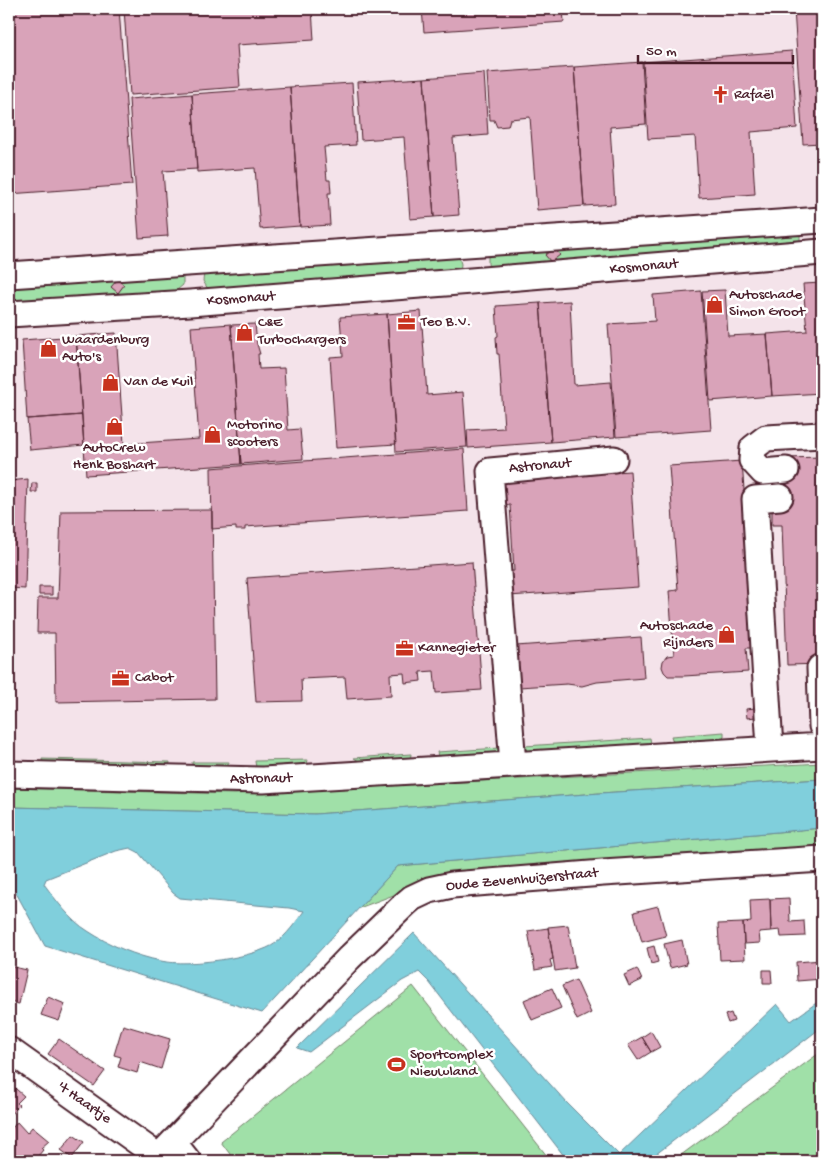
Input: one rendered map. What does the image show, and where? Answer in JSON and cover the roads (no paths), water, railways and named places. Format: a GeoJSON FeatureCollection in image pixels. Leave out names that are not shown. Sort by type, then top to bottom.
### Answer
{"type":"FeatureCollection","features":[{"type":"Feature","properties":{"kind":"street","name":"Kosmonaut"},"geometry":{"type":"LineString","coordinates":[[9,275],[818,221],[820,252],[190,303],[9,314]]}},
{"type":"Feature","properties":{"kind":"street"},"geometry":{"type":"LineString","coordinates":[[470,244],[470,281]]}},
{"type":"Feature","properties":{"kind":"street","name":"Kosmonaut"},"geometry":{"type":"LineString","coordinates":[[190,264],[190,303]]}},
{"type":"Feature","properties":{"kind":"street"},"geometry":{"type":"LineString","coordinates":[[786,470],[763,472],[752,460],[753,448],[766,438],[822,435]]}},
{"type":"Feature","properties":{"kind":"street","name":"Astronaut"},"geometry":{"type":"LineString","coordinates":[[513,764],[490,471],[614,459]]}},
{"type":"Feature","properties":{"kind":"street"},"geometry":{"type":"LineString","coordinates":[[770,748],[755,499],[780,497]]}},
{"type":"Feature","properties":{"kind":"street"},"geometry":{"type":"LineString","coordinates":[[820,668],[822,726]]}},
{"type":"Feature","properties":{"kind":"street","name":"Astronaut"},"geometry":{"type":"LineString","coordinates":[[9,774],[264,780],[822,746]]}},
{"type":"Feature","properties":{"kind":"street","name":"Oude Zevenhuizerstraat"},"geometry":{"type":"LineString","coordinates":[[169,1155],[349,958],[405,904],[420,894],[452,885],[822,859]]}},
{"type":"Feature","properties":{"kind":"street","name":"'t Haartje"},"geometry":{"type":"LineString","coordinates":[[9,1050],[169,1155]]}},
{"type":"Feature","properties":{"kind":"water"},"geometry":{"type":"Polygon","coordinates":[[[822,779],[822,828],[398,866],[262,1013],[45,946],[9,880],[9,807],[315,814],[822,779]],[[130,848],[116,851],[46,879],[44,884],[69,916],[96,936],[132,953],[173,963],[220,960],[253,953],[266,948],[284,936],[304,911],[180,898],[173,893],[138,852],[130,848]]]}},
{"type":"Feature","properties":{"kind":"water"},"geometry":{"type":"Polygon","coordinates":[[[414,933],[567,1103],[619,1155],[777,1004],[791,1021],[822,999],[822,1027],[647,1161],[568,1161],[429,982],[419,972],[402,981],[309,1052],[297,1048],[414,933]]]}},
{"type":"Feature","properties":{"kind":"place","name":"Rafaël"},"geometry":{"type":"Point","coordinates":[720,95]}},
{"type":"Feature","properties":{"kind":"place","name":"Autoschade Simon Groot"},"geometry":{"type":"Point","coordinates":[715,304]}},
{"type":"Feature","properties":{"kind":"place","name":"Teo B.V."},"geometry":{"type":"Point","coordinates":[407,322]}},
{"type":"Feature","properties":{"kind":"place","name":"C&E Turbochargers"},"geometry":{"type":"Point","coordinates":[244,332]}},
{"type":"Feature","properties":{"kind":"place","name":"Waardenburg Auto's"},"geometry":{"type":"Point","coordinates":[48,349]}},
{"type":"Feature","properties":{"kind":"place","name":"Van de Kuil"},"geometry":{"type":"Point","coordinates":[110,382]}},
{"type":"Feature","properties":{"kind":"place","name":"AutoCrew Henk Boshart"},"geometry":{"type":"Point","coordinates":[114,427]}},
{"type":"Feature","properties":{"kind":"place","name":"Motorino scooters"},"geometry":{"type":"Point","coordinates":[213,434]}},
{"type":"Feature","properties":{"kind":"place","name":"Autoschade Rijnders"},"geometry":{"type":"Point","coordinates":[727,635]}},
{"type":"Feature","properties":{"kind":"place","name":"Kannegieter"},"geometry":{"type":"Point","coordinates":[404,648]}},
{"type":"Feature","properties":{"kind":"place","name":"Cabot"},"geometry":{"type":"Point","coordinates":[121,678]}},
{"type":"Feature","properties":{"kind":"place","name":"Sportcomplex Nieuwland"},"geometry":{"type":"Point","coordinates":[396,1064]}}]}
